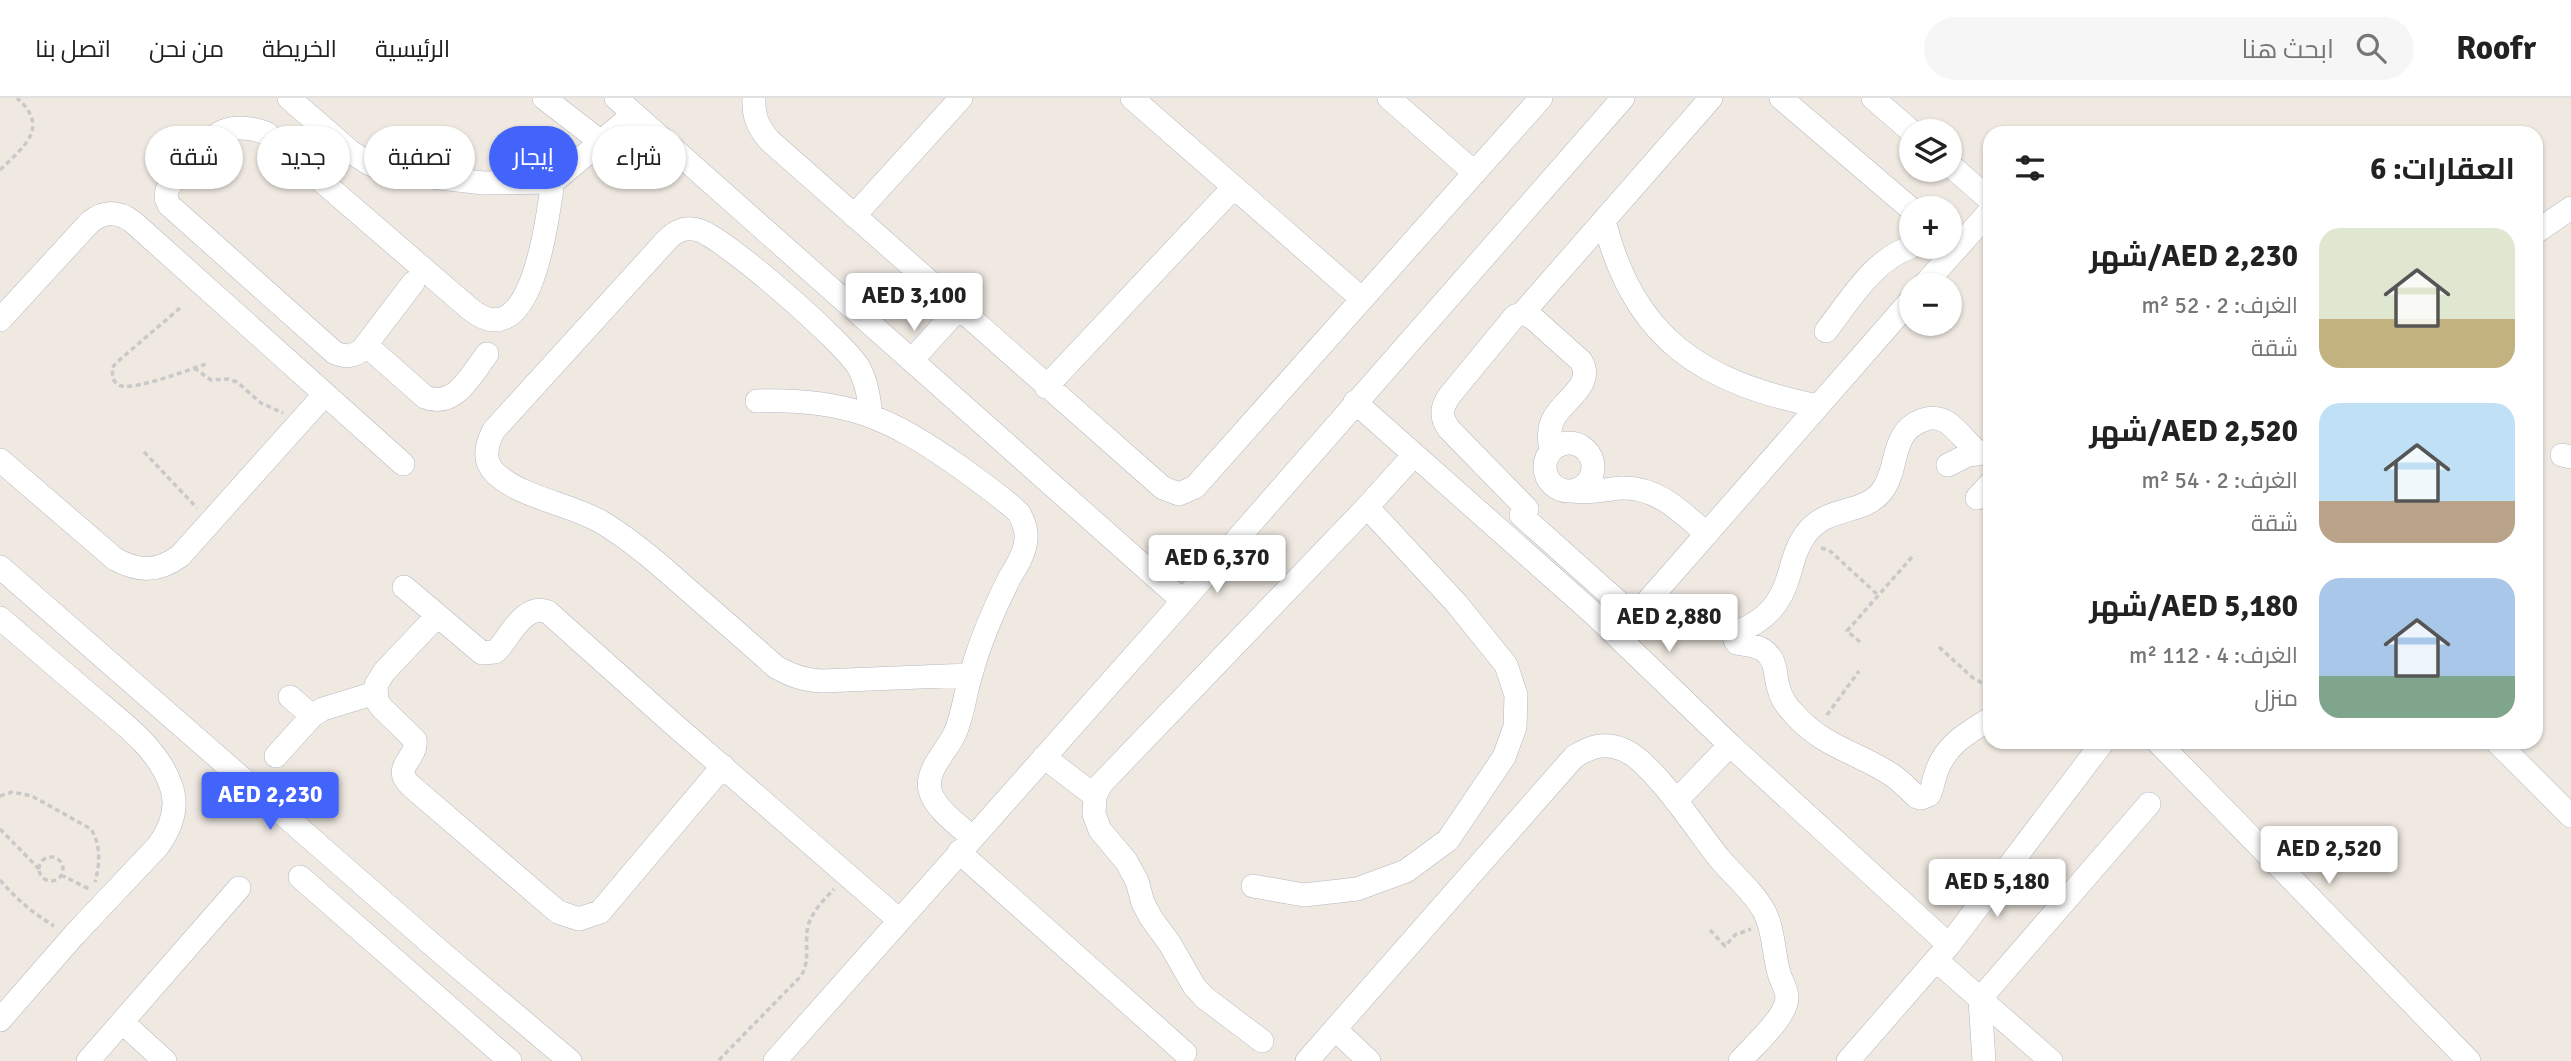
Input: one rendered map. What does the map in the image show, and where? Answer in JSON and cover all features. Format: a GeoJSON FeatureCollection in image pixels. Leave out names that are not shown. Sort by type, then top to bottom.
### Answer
{"type":"FeatureCollection","features":[{"type":"Feature","properties":{"kind":"street"},"geometry":{"type":"LineString","coordinates":[[289,98],[351,152],[370,164],[391,172],[489,183]]}},
{"type":"Feature","properties":{"kind":"street"},"geometry":{"type":"LineString","coordinates":[[544,98],[592,135]]}},
{"type":"Feature","properties":{"kind":"street"},"geometry":{"type":"LineString","coordinates":[[616,98],[1183,601]]}},
{"type":"Feature","properties":{"kind":"street"},"geometry":{"type":"LineString","coordinates":[[754,98],[755,117],[760,130],[1046,387],[1171,493],[1188,492],[1541,98]]}},
{"type":"Feature","properties":{"kind":"street"},"geometry":{"type":"LineString","coordinates":[[853,216],[961,98]]}},
{"type":"Feature","properties":{"kind":"street"},"geometry":{"type":"LineString","coordinates":[[1389,98],[1475,173]]}},
{"type":"Feature","properties":{"kind":"street"},"geometry":{"type":"LineString","coordinates":[[775,1061],[1183,601],[1623,98]]}},
{"type":"Feature","properties":{"kind":"street"},"geometry":{"type":"LineString","coordinates":[[1522,314],[1711,98]]}},
{"type":"Feature","properties":{"kind":"street"},"geometry":{"type":"LineString","coordinates":[[1781,98],[1899,199]]}},
{"type":"Feature","properties":{"kind":"street"},"geometry":{"type":"LineString","coordinates":[[1873,98],[1899,121]]}},
{"type":"Feature","properties":{"kind":"street"},"geometry":{"type":"LineString","coordinates":[[1142,101],[1234,187],[1362,299]]}},
{"type":"Feature","properties":{"kind":"street"},"geometry":{"type":"LineString","coordinates":[[620,126],[634,114]]}},
{"type":"Feature","properties":{"kind":"street"},"geometry":{"type":"LineString","coordinates":[[413,283],[366,345],[354,355],[335,353],[169,205],[167,190],[206,141],[219,132],[250,127],[266,133],[475,314],[490,319],[506,317],[523,302],[543,243],[551,189]]}},
{"type":"Feature","properties":{"kind":"street"},"geometry":{"type":"LineString","coordinates":[[578,161],[592,149]]}},
{"type":"Feature","properties":{"kind":"street"},"geometry":{"type":"LineString","coordinates":[[1962,176],[1983,194]]}},
{"type":"Feature","properties":{"kind":"street"},"geometry":{"type":"LineString","coordinates":[[1046,387],[1234,187]]}},
{"type":"Feature","properties":{"kind":"street"},"geometry":{"type":"LineString","coordinates":[[2543,227],[2571,208]]}},
{"type":"Feature","properties":{"kind":"street"},"geometry":{"type":"LineString","coordinates":[[0,320],[90,222],[103,214],[119,214],[133,222],[404,464]]}},
{"type":"Feature","properties":{"kind":"street"},"geometry":{"type":"LineString","coordinates":[[1962,237],[1983,217]]}},
{"type":"Feature","properties":{"kind":"street"},"geometry":{"type":"LineString","coordinates":[[1604,220],[1624,280],[1647,316],[1676,347],[1716,373],[1748,387],[1818,406]]}},
{"type":"Feature","properties":{"kind":"street"},"geometry":{"type":"LineString","coordinates":[[871,415],[864,379],[845,349],[740,259],[701,231],[691,229],[681,230],[665,242],[494,430],[486,452],[488,464],[495,473],[513,485],[572,507],[628,539],[776,667],[790,675],[822,681],[970,675]]}},
{"type":"Feature","properties":{"kind":"street"},"geometry":{"type":"LineString","coordinates":[[1826,331],[1878,266],[1899,252]]}},
{"type":"Feature","properties":{"kind":"street"},"geometry":{"type":"LineString","coordinates":[[912,360],[958,309]]}},
{"type":"Feature","properties":{"kind":"street"},"geometry":{"type":"LineString","coordinates":[[1707,534],[1656,494],[1638,488],[1595,492],[1564,491],[1550,482],[1544,467],[1551,451],[1549,428],[1554,417],[1583,383],[1585,368],[1581,361],[1528,314],[1515,316],[1444,403],[1442,412],[1449,429],[1524,512],[1625,608],[1634,611],[1644,607],[1899,314]]}},
{"type":"Feature","properties":{"kind":"street"},"geometry":{"type":"LineString","coordinates":[[366,345],[425,397],[441,401],[457,393],[487,354]]}},
{"type":"Feature","properties":{"kind":"street"},"geometry":{"type":"LineString","coordinates":[[0,460],[115,559],[127,566],[148,569],[168,564],[180,556],[325,394]]}},
{"type":"Feature","properties":{"kind":"street"},"geometry":{"type":"LineString","coordinates":[[757,401],[795,400],[821,403],[871,415],[899,427],[947,458],[1019,513],[1027,538],[1023,551],[989,622],[970,675],[962,715],[955,733],[932,771],[930,792],[965,845],[1185,1054]]}},
{"type":"Feature","properties":{"kind":"street"},"geometry":{"type":"LineString","coordinates":[[1355,402],[1637,653],[1943,953],[1980,999],[2051,1061]]}},
{"type":"Feature","properties":{"kind":"street"},"geometry":{"type":"LineString","coordinates":[[1983,452],[1940,419],[1931,417],[1907,429],[1899,442],[1891,475],[1881,494],[1863,506],[1831,514],[1812,527],[1798,547],[1787,584],[1774,608],[1759,622],[1737,632],[1735,636],[1737,643],[1763,649],[1771,658],[1776,668],[1782,698],[1791,712],[1813,733],[1829,744],[1892,775],[1921,798],[1932,791],[1936,773],[1955,742],[1983,723]]}},
{"type":"Feature","properties":{"kind":"street"},"geometry":{"type":"LineString","coordinates":[[1551,451],[1566,443],[1574,443],[1588,452],[1594,468],[1592,476],[1581,489],[1573,491]]}},
{"type":"Feature","properties":{"kind":"street"},"geometry":{"type":"LineString","coordinates":[[1948,465],[1983,453]]}},
{"type":"Feature","properties":{"kind":"street"},"geometry":{"type":"LineString","coordinates":[[1262,1041],[1217,1009],[1194,986],[1170,944],[1151,918],[1126,861],[1100,830],[1094,814],[1095,796],[1101,784],[1367,508],[1414,455]]}},
{"type":"Feature","properties":{"kind":"street"},"geometry":{"type":"LineString","coordinates":[[1504,535],[1550,482]]}},
{"type":"Feature","properties":{"kind":"street"},"geometry":{"type":"LineString","coordinates":[[1253,886],[1304,895],[1357,890],[1406,871],[1448,840],[1504,757],[1515,727],[1516,695],[1506,665],[1457,604],[1367,508]]}},
{"type":"Feature","properties":{"kind":"street"},"geometry":{"type":"LineString","coordinates":[[0,567],[570,1061]]}},
{"type":"Feature","properties":{"kind":"street"},"geometry":{"type":"LineString","coordinates":[[404,586],[475,650],[488,654],[500,647],[528,613],[534,609],[548,612],[899,920]]}},
{"type":"Feature","properties":{"kind":"street"},"geometry":{"type":"LineString","coordinates":[[437,616],[379,678],[375,693],[382,708],[415,740],[414,752],[403,768],[405,781],[558,912],[579,919],[600,912],[723,766]]}},
{"type":"Feature","properties":{"kind":"street"},"geometry":{"type":"LineString","coordinates":[[0,618],[143,743],[172,786],[174,810],[167,833],[158,846],[101,895],[75,934],[0,1020]]}},
{"type":"Feature","properties":{"kind":"street"},"geometry":{"type":"LineString","coordinates":[[276,756],[312,716],[335,704],[375,693]]}},
{"type":"Feature","properties":{"kind":"street"},"geometry":{"type":"LineString","coordinates":[[290,697],[312,716]]}},
{"type":"Feature","properties":{"kind":"street"},"geometry":{"type":"LineString","coordinates":[[1676,801],[1730,744]]}},
{"type":"Feature","properties":{"kind":"street"},"geometry":{"type":"LineString","coordinates":[[1307,1061],[1574,757],[1591,747],[1610,745],[1628,751],[1676,801],[1719,858],[1754,897],[1770,924],[1779,974],[1787,995],[1785,1007],[1740,1061]]}},
{"type":"Feature","properties":{"kind":"street"},"geometry":{"type":"LineString","coordinates":[[1848,1061],[1943,953],[2098,749]]}},
{"type":"Feature","properties":{"kind":"street"},"geometry":{"type":"LineString","coordinates":[[2165,749],[2469,1061]]}},
{"type":"Feature","properties":{"kind":"street"},"geometry":{"type":"LineString","coordinates":[[2504,749],[2571,816]]}},
{"type":"Feature","properties":{"kind":"street"},"geometry":{"type":"LineString","coordinates":[[1044,757],[1095,796]]}},
{"type":"Feature","properties":{"kind":"street"},"geometry":{"type":"LineString","coordinates":[[1984,1061],[1980,999],[2149,804]]}},
{"type":"Feature","properties":{"kind":"street"},"geometry":{"type":"LineString","coordinates":[[300,877],[510,1061]]}},
{"type":"Feature","properties":{"kind":"street"},"geometry":{"type":"LineString","coordinates":[[88,1061],[239,888]]}},
{"type":"Feature","properties":{"kind":"street"},"geometry":{"type":"LineString","coordinates":[[122,1022],[165,1061]]}},
{"type":"Feature","properties":{"kind":"street"},"geometry":{"type":"LineString","coordinates":[[1335,1029],[1369,1061]]}},
{"type":"Feature","properties":{"kind":"path"},"geometry":{"type":"LineString","coordinates":[[0,170],[25,146],[33,132],[33,120],[27,106],[17,98]]}},
{"type":"Feature","properties":{"kind":"path"},"geometry":{"type":"LineString","coordinates":[[180,309],[123,356],[112,368],[111,374],[117,384],[128,386],[206,364]]}},
{"type":"Feature","properties":{"kind":"path"},"geometry":{"type":"LineString","coordinates":[[194,368],[211,380],[228,379],[237,382],[261,403],[301,421]]}},
{"type":"Feature","properties":{"kind":"path"},"geometry":{"type":"LineString","coordinates":[[144,452],[211,522]]}},
{"type":"Feature","properties":{"kind":"path"},"geometry":{"type":"LineString","coordinates":[[1829,550],[1878,595]]}},
{"type":"Feature","properties":{"kind":"path"},"geometry":{"type":"LineString","coordinates":[[1860,642],[1847,631],[1912,557]]}},
{"type":"Feature","properties":{"kind":"path"},"geometry":{"type":"LineString","coordinates":[[1939,647],[1973,678],[1983,683]]}},
{"type":"Feature","properties":{"kind":"path"},"geometry":{"type":"LineString","coordinates":[[1813,733],[1859,671]]}},
{"type":"Feature","properties":{"kind":"path"},"geometry":{"type":"LineString","coordinates":[[0,796],[12,792],[32,796],[90,829],[96,837],[99,850],[96,877],[101,895]]}},
{"type":"Feature","properties":{"kind":"path"},"geometry":{"type":"LineString","coordinates":[[0,829],[39,869],[43,878],[53,881],[61,875]]}},
{"type":"Feature","properties":{"kind":"path"},"geometry":{"type":"LineString","coordinates":[[39,869],[43,860],[53,858],[61,864],[61,875]]}},
{"type":"Feature","properties":{"kind":"path"},"geometry":{"type":"LineString","coordinates":[[719,1060],[801,976],[808,958],[807,937],[812,914],[848,874]]}},
{"type":"Feature","properties":{"kind":"path"},"geometry":{"type":"LineString","coordinates":[[61,875],[101,895]]}},
{"type":"Feature","properties":{"kind":"path"},"geometry":{"type":"LineString","coordinates":[[0,880],[34,913],[75,934]]}},
{"type":"Feature","properties":{"kind":"path"},"geometry":{"type":"LineString","coordinates":[[1710,930],[1725,946],[1743,930],[1770,924]]}}]}
